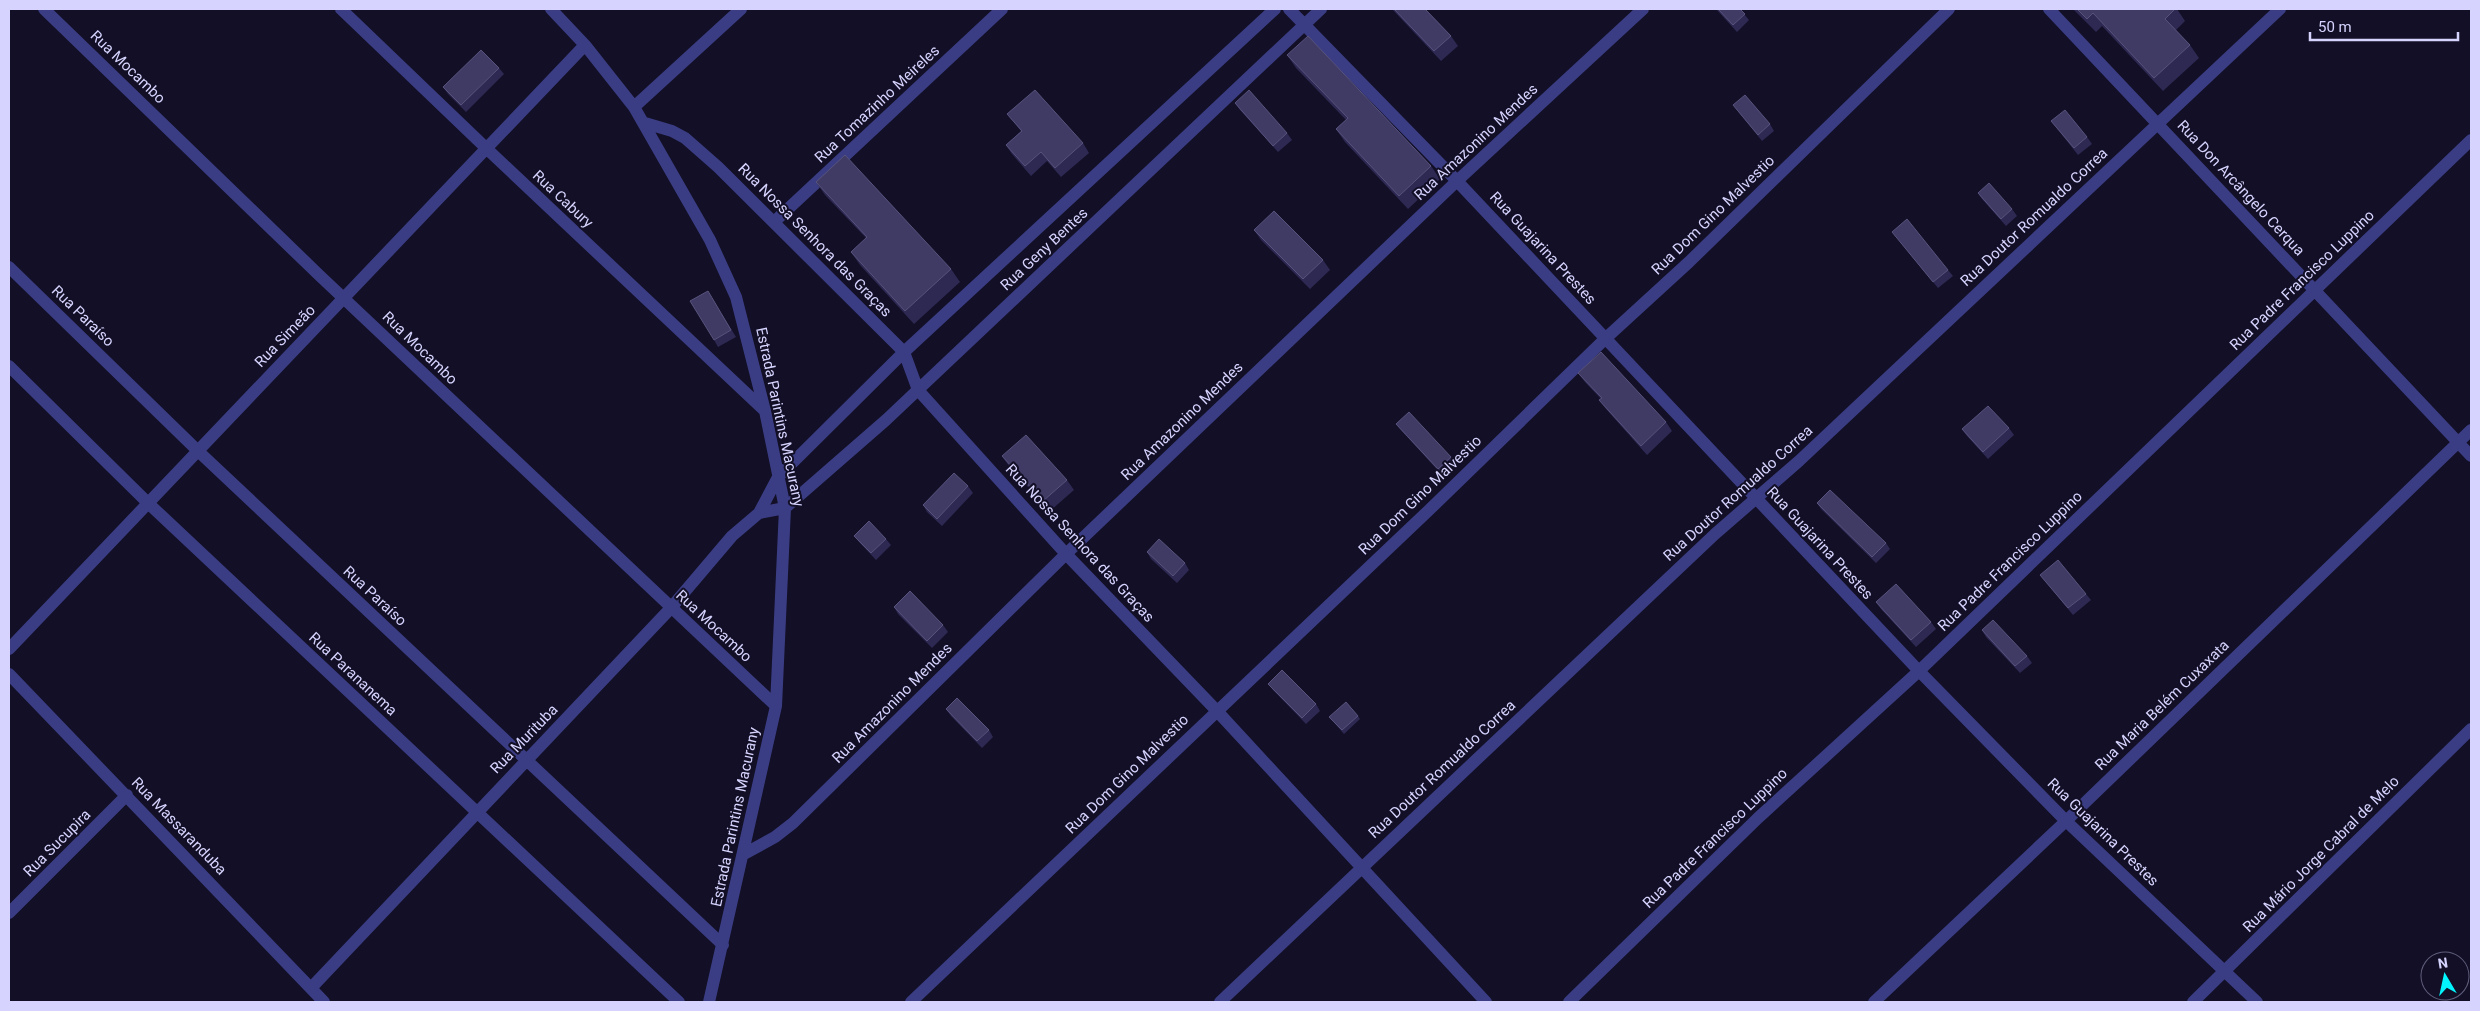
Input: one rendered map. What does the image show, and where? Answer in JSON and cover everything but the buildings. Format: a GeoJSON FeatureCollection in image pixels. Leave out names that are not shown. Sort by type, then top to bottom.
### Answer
{"type":"FeatureCollection","features":[{"type":"Feature","properties":{"kind":"street","name":"Rua Mocambo"},"geometry":{"type":"LineString","coordinates":[[44,9],[344,298],[670,608],[776,706]]}},
{"type":"Feature","properties":{"kind":"street","name":"Rua Cabury"},"geometry":{"type":"LineString","coordinates":[[341,9],[766,411]]}},
{"type":"Feature","properties":{"kind":"street","name":"Estrada Parintins Macurany"},"geometry":{"type":"LineString","coordinates":[[551,9],[585,45],[634,107],[645,123],[710,240],[736,296],[766,411],[785,508],[776,706],[710,1002]]}},
{"type":"Feature","properties":{"kind":"street"},"geometry":{"type":"LineString","coordinates":[[634,107],[740,9]]}},
{"type":"Feature","properties":{"kind":"street","name":"Rua Tomazinho Meireles"},"geometry":{"type":"LineString","coordinates":[[774,222],[1002,9]]}},
{"type":"Feature","properties":{"kind":"street","name":"Rua Geny Bentes"},"geometry":{"type":"LineString","coordinates":[[778,477],[904,352],[1275,9]]}},
{"type":"Feature","properties":{"kind":"street","name":"Rua Guajarina Prestes"},"geometry":{"type":"LineString","coordinates":[[1288,9],[1457,181],[1918,671],[2066,821],[2257,1002]]}},
{"type":"Feature","properties":{"kind":"street","name":"Rua Geny Bentes"},"geometry":{"type":"LineString","coordinates":[[785,508],[918,390],[1321,9]]}},
{"type":"Feature","properties":{"kind":"street","name":"Rua Amazonino Mendes"},"geometry":{"type":"LineString","coordinates":[[744,854],[775,837],[793,823],[1066,554],[1457,181],[1643,9]]}},
{"type":"Feature","properties":{"kind":"street","name":"Rua Dom Gino Malvestio"},"geometry":{"type":"LineString","coordinates":[[911,1002],[1606,338],[1689,262],[1949,9]]}},
{"type":"Feature","properties":{"kind":"street","name":"Rua Don Arcângelo Cerqua"},"geometry":{"type":"LineString","coordinates":[[2049,9],[2471,456]]}},
{"type":"Feature","properties":{"kind":"street","name":"Rua Doutor Romualdo Correa"},"geometry":{"type":"LineString","coordinates":[[1220,1002],[1715,534],[1799,461],[2280,9]]}},
{"type":"Feature","properties":{"kind":"street","name":"Rua Simeão"},"geometry":{"type":"LineString","coordinates":[[9,649],[585,45]]}},
{"type":"Feature","properties":{"kind":"street","name":"Rua Nossa Senhora das Graças"},"geometry":{"type":"LineString","coordinates":[[645,123],[672,131],[685,138],[718,167],[904,352],[918,390],[1066,554],[1217,711],[1486,1002]]}},
{"type":"Feature","properties":{"kind":"street","name":"Rua Padre Francisco Luppino"},"geometry":{"type":"LineString","coordinates":[[1569,1002],[1758,818],[1918,671],[2471,140]]}},
{"type":"Feature","properties":{"kind":"street","name":"Rua Paraíso"},"geometry":{"type":"LineString","coordinates":[[9,267],[198,451],[723,945]]}},
{"type":"Feature","properties":{"kind":"street","name":"Rua Parananema"},"geometry":{"type":"LineString","coordinates":[[9,366],[148,502],[476,813],[679,1002]]}},
{"type":"Feature","properties":{"kind":"street","name":"Rua Maria Belém Cuxaxata"},"geometry":{"type":"LineString","coordinates":[[1874,1002],[2066,821],[2471,430]]}},
{"type":"Feature","properties":{"kind":"street","name":"Rua Murituba"},"geometry":{"type":"LineString","coordinates":[[311,988],[670,608],[732,536],[759,513],[778,477]]}},
{"type":"Feature","properties":{"kind":"street","name":"Rua Murituba"},"geometry":{"type":"LineString","coordinates":[[759,513],[785,508]]}},
{"type":"Feature","properties":{"kind":"street","name":"Rua Massaranduba"},"geometry":{"type":"LineString","coordinates":[[9,674],[324,1002]]}},
{"type":"Feature","properties":{"kind":"street","name":"Rua Mário Jorge Cabral de Melo"},"geometry":{"type":"LineString","coordinates":[[2193,1002],[2471,729]]}},
{"type":"Feature","properties":{"kind":"street","name":"Rua Sucupira"},"geometry":{"type":"LineString","coordinates":[[9,913],[127,795]]}}]}
